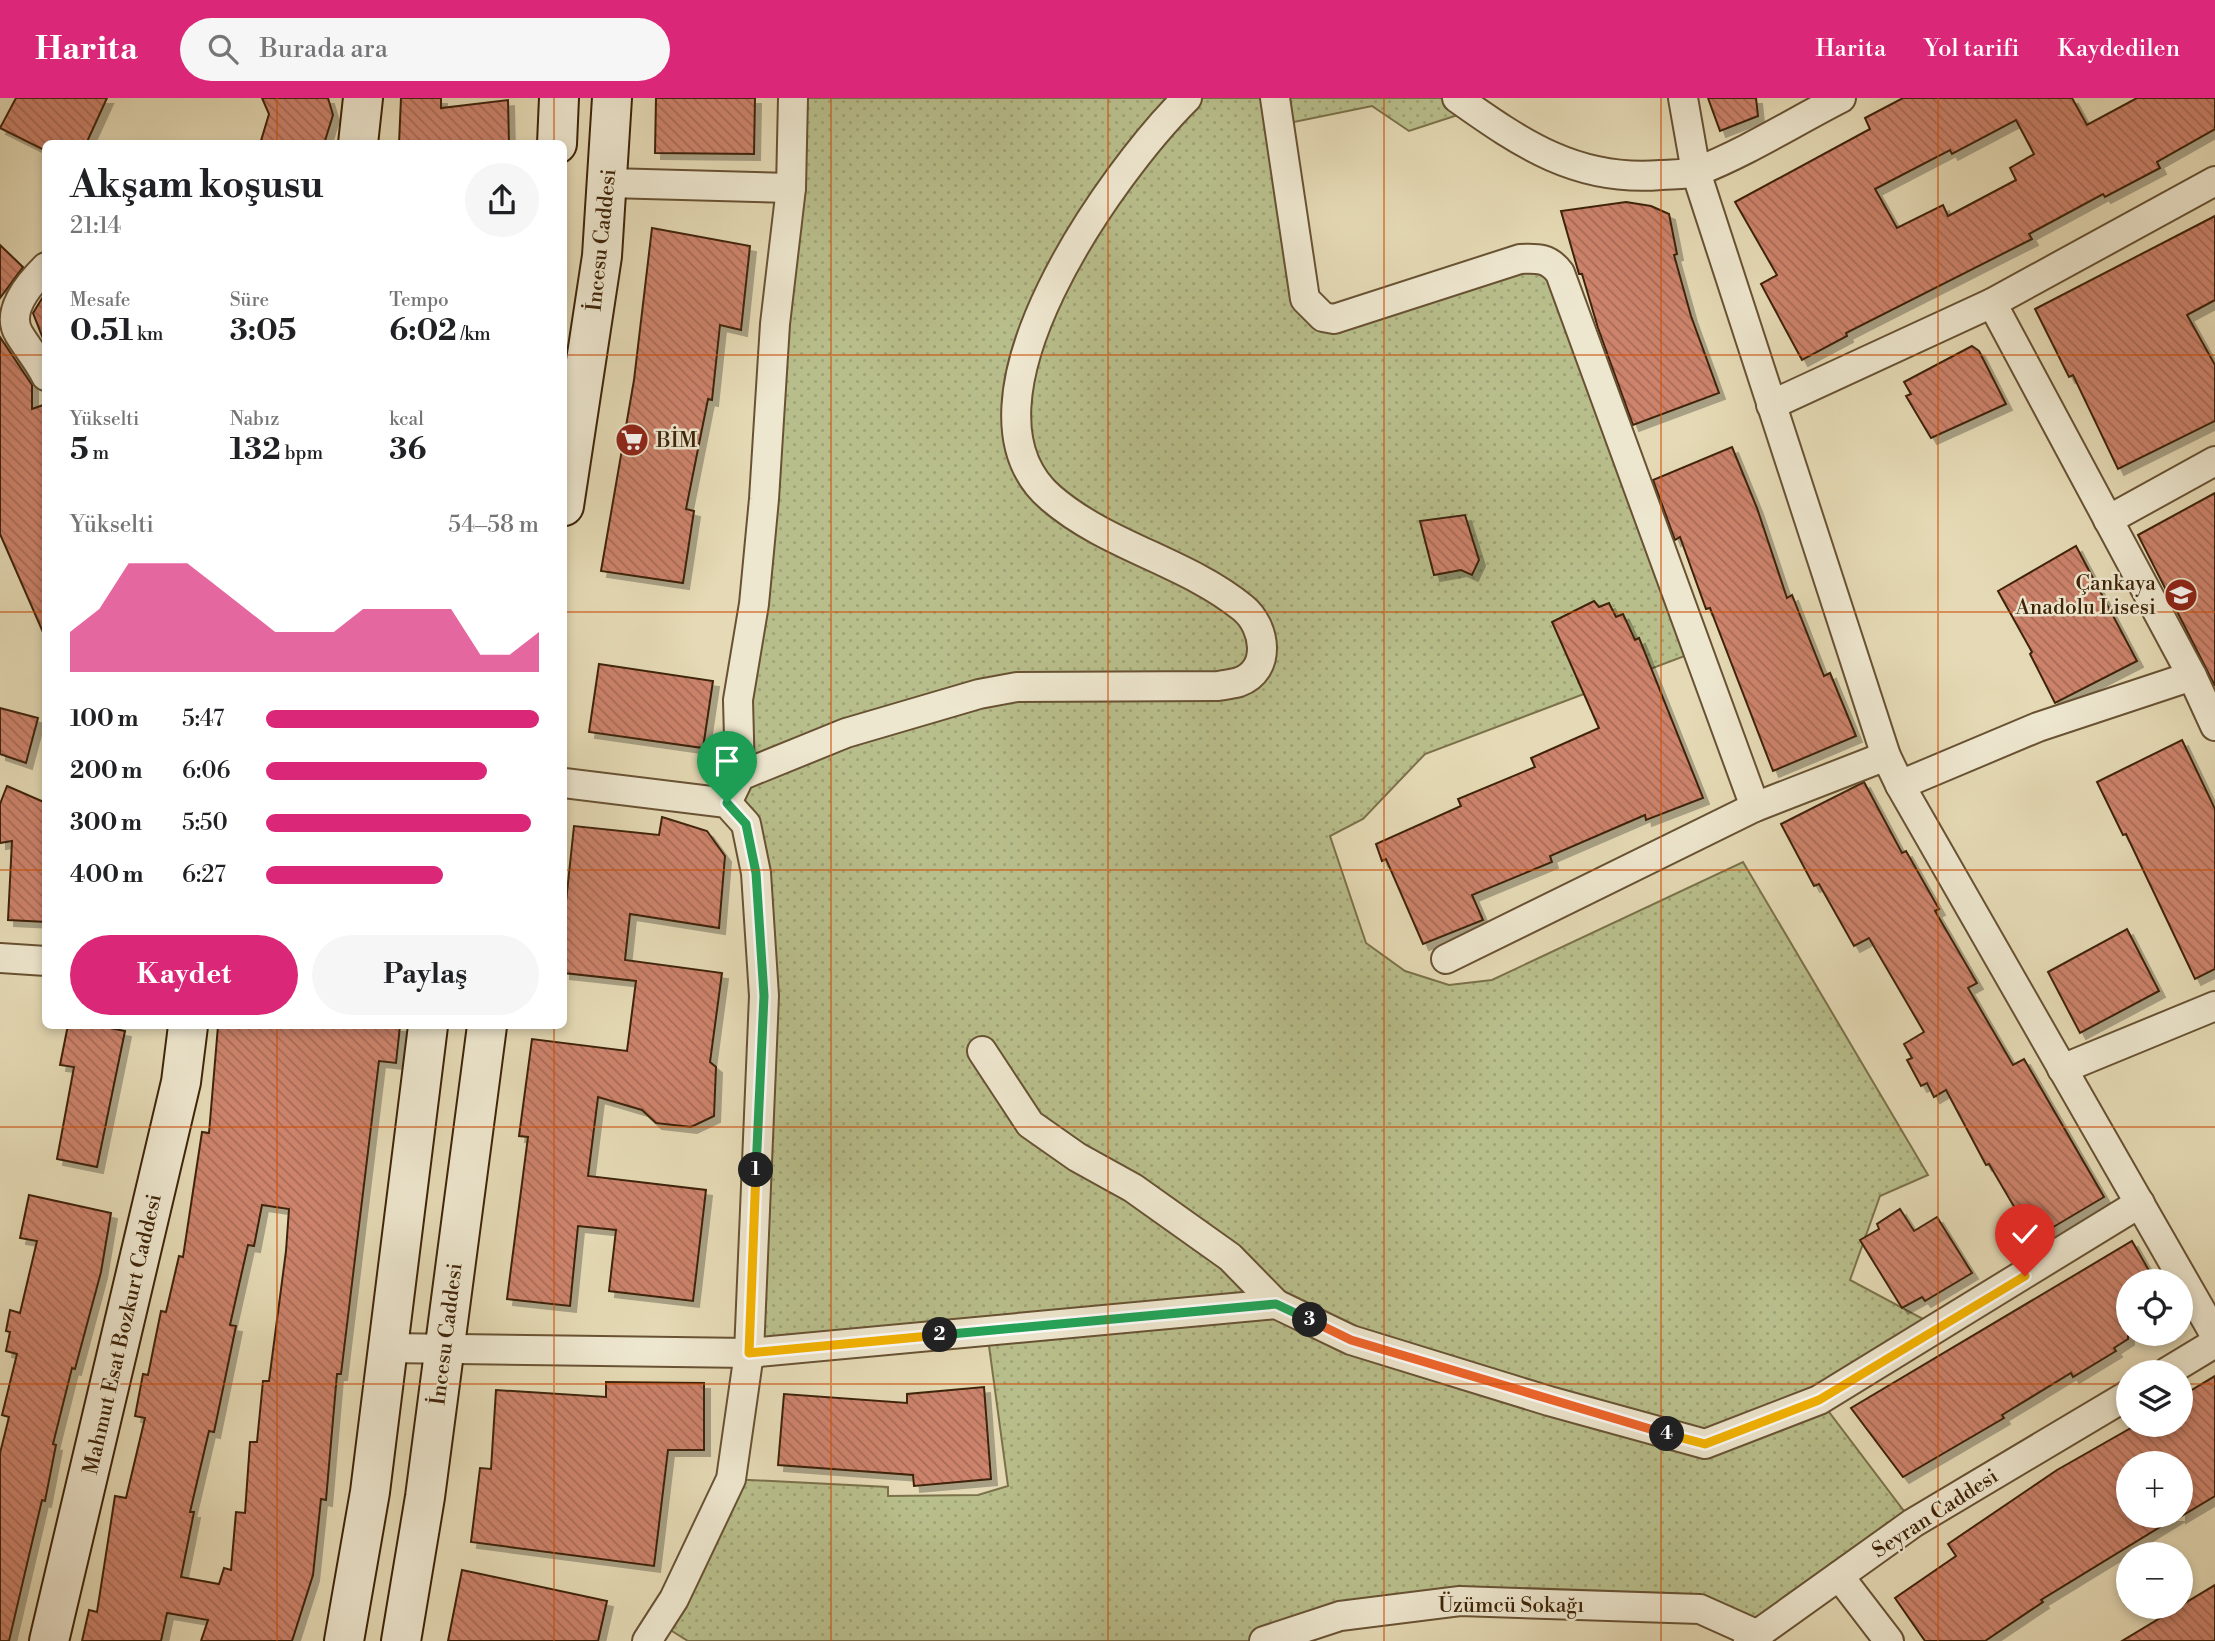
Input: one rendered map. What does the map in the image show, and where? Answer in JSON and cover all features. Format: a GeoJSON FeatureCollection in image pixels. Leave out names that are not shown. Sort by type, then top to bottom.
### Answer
{"type":"FeatureCollection","features":[{"type":"Feature","properties":{"kind":"main road"},"geometry":{"type":"LineString","coordinates":[[359,140],[363,98]]}},
{"type":"Feature","properties":{"kind":"main road"},"geometry":{"type":"LineString","coordinates":[[557,140],[559,98]]}},
{"type":"Feature","properties":{"kind":"main road","name":"İncesu Caddesi"},"geometry":{"type":"LineString","coordinates":[[567,486],[602,256],[609,184],[612,98]]}},
{"type":"Feature","properties":{"kind":"main road","name":"Mahmut Esat Bozkurt Caddesi"},"geometry":{"type":"LineString","coordinates":[[49,1641],[181,1082],[188,1029]]}},
{"type":"Feature","properties":{"kind":"main road"},"geometry":{"type":"LineString","coordinates":[[344,1641],[370,1492],[428,1029]]}},
{"type":"Feature","properties":{"kind":"main road","name":"İncesu Caddesi"},"geometry":{"type":"LineString","coordinates":[[401,1641],[425,1497],[487,1029]]}},
{"type":"Feature","properties":{"kind":"street"},"geometry":{"type":"LineString","coordinates":[[727,803],[740,776],[738,699],[754,604],[775,324],[791,188],[793,98]]}},
{"type":"Feature","properties":{"kind":"street"},"geometry":{"type":"LineString","coordinates":[[740,776],[846,733],[979,694],[1017,687],[1218,686],[1240,682],[1252,673],[1261,657],[1263,638],[1258,624],[1245,610],[1182,567],[1087,525],[1049,497],[1028,473],[1018,449],[1018,385],[1027,344],[1049,292],[1128,164],[1159,125],[1187,98]]}},
{"type":"Feature","properties":{"kind":"street"},"geometry":{"type":"LineString","coordinates":[[1275,98],[1305,299],[1323,317],[1334,319],[1520,259],[1543,259],[1553,263],[1560,273],[1755,807]]}},
{"type":"Feature","properties":{"kind":"street"},"geometry":{"type":"LineString","coordinates":[[1457,98],[1506,133],[1549,156],[1586,171],[1617,176],[1696,172],[1841,98]]}},
{"type":"Feature","properties":{"kind":"street"},"geometry":{"type":"LineString","coordinates":[[1683,98],[1696,172],[1886,756],[1900,785],[2215,1335]]}},
{"type":"Feature","properties":{"kind":"street"},"geometry":{"type":"LineString","coordinates":[[1771,405],[1992,303],[2215,181]]}},
{"type":"Feature","properties":{"kind":"street"},"geometry":{"type":"LineString","coordinates":[[609,184],[791,188]]}},
{"type":"Feature","properties":{"kind":"street"},"geometry":{"type":"LineString","coordinates":[[42,271],[33,280],[15,310],[15,326],[42,370]]}},
{"type":"Feature","properties":{"kind":"street"},"geometry":{"type":"LineString","coordinates":[[1992,303],[2192,676],[2215,726]]}},
{"type":"Feature","properties":{"kind":"street"},"geometry":{"type":"LineString","coordinates":[[2108,520],[2215,461]]}},
{"type":"Feature","properties":{"kind":"street"},"geometry":{"type":"LineString","coordinates":[[1900,785],[2038,727],[2192,676]]}},
{"type":"Feature","properties":{"kind":"street"},"geometry":{"type":"LineString","coordinates":[[1446,959],[1755,807],[1886,756]]}},
{"type":"Feature","properties":{"kind":"street"},"geometry":{"type":"LineString","coordinates":[[567,783],[727,803],[746,824],[756,873],[764,996],[749,1353],[731,1479],[674,1599],[648,1641]]}},
{"type":"Feature","properties":{"kind":"street"},"geometry":{"type":"LineString","coordinates":[[0,958],[42,961]]}},
{"type":"Feature","properties":{"kind":"street"},"geometry":{"type":"LineString","coordinates":[[2062,1069],[2215,1006]]}},
{"type":"Feature","properties":{"kind":"street"},"geometry":{"type":"LineString","coordinates":[[982,1051],[1030,1124],[1077,1157],[1133,1188],[1230,1256],[1276,1304],[1351,1340],[1549,1401],[1705,1444],[1819,1400],[2140,1203]]}},
{"type":"Feature","properties":{"kind":"street"},"geometry":{"type":"LineString","coordinates":[[388,1348],[749,1353],[1276,1304]]}},
{"type":"Feature","properties":{"kind":"street"},"geometry":{"type":"LineString","coordinates":[[2187,1360],[2215,1343]]}},
{"type":"Feature","properties":{"kind":"street","name":"Seyran Caddesi"},"geometry":{"type":"LineString","coordinates":[[1752,1637],[1913,1523],[2116,1402]]}},
{"type":"Feature","properties":{"kind":"street"},"geometry":{"type":"LineString","coordinates":[[1839,1576],[1889,1641]]}},
{"type":"Feature","properties":{"kind":"street","name":"Üzümcü Sokağı"},"geometry":{"type":"LineString","coordinates":[[1264,1641],[1340,1616],[1460,1601],[1700,1609],[1752,1637]]}},
{"type":"Feature","properties":{"kind":"green space"},"geometry":{"type":"Polygon","coordinates":[[[793,98],[1471,98],[1473,110],[1409,131],[1372,106],[1279,125],[1323,317],[1543,259],[1698,651],[1425,754],[1363,819],[1330,836],[1366,943],[1405,971],[1449,985],[1492,980],[1743,862],[1928,1175],[1880,1196],[1850,1280],[1940,1328],[1820,1400],[1913,1523],[1756,1634],[1700,1609],[1460,1601],[1264,1641],[688,1641],[659,1623],[731,1479],[888,1487],[888,1496],[978,1495],[1008,1486],[987,1331],[749,1353],[756,873],[727,803],[793,98]]]}},
{"type":"Feature","properties":{"kind":"building"},"geometry":{"type":"Polygon","coordinates":[[[16,98],[107,98],[88,140],[42,140],[42,149],[0,128],[16,98]]]}},
{"type":"Feature","properties":{"kind":"building"},"geometry":{"type":"Polygon","coordinates":[[[262,98],[328,98],[333,115],[325,140],[261,140],[269,114],[262,98]]]}},
{"type":"Feature","properties":{"kind":"building"},"geometry":{"type":"Polygon","coordinates":[[[401,98],[441,98],[441,108],[508,100],[509,140],[399,140],[401,98]]]}},
{"type":"Feature","properties":{"kind":"building"},"geometry":{"type":"Polygon","coordinates":[[[656,98],[755,98],[754,154],[655,153],[656,98]]]}},
{"type":"Feature","properties":{"kind":"building"},"geometry":{"type":"Polygon","coordinates":[[[1708,98],[1756,98],[1758,116],[1720,131],[1708,98]]]}},
{"type":"Feature","properties":{"kind":"building"},"geometry":{"type":"Polygon","coordinates":[[[1903,98],[2072,98],[2087,125],[2137,98],[2215,98],[2215,129],[2157,162],[2160,168],[2105,197],[2103,194],[2029,234],[2032,239],[1846,333],[1847,336],[1802,360],[1761,284],[1777,275],[1735,202],[1870,129],[1865,118],[1903,98]],[[2016,120],[1952,154],[1950,150],[1875,189],[1897,228],[1943,205],[1948,216],[2016,180],[2010,168],[2034,154],[2016,120]]]}},
{"type":"Feature","properties":{"kind":"building"},"geometry":{"type":"Polygon","coordinates":[[[1626,202],[1651,206],[1669,214],[1677,254],[1674,255],[1691,316],[1719,393],[1633,425],[1598,328],[1582,274],[1579,274],[1561,211],[1626,202]]]}},
{"type":"Feature","properties":{"kind":"building"},"geometry":{"type":"Polygon","coordinates":[[[2215,216],[2215,300],[2187,315],[2215,365],[2215,421],[2118,469],[2073,375],[2069,377],[2035,309],[2215,216]]]}},
{"type":"Feature","properties":{"kind":"building"},"geometry":{"type":"Polygon","coordinates":[[[652,228],[750,246],[741,330],[720,325],[712,400],[708,399],[686,509],[694,511],[683,583],[601,571],[634,380],[652,228]]]}},
{"type":"Feature","properties":{"kind":"building"},"geometry":{"type":"Polygon","coordinates":[[[0,245],[23,267],[0,298],[0,245]]]}},
{"type":"Feature","properties":{"kind":"building"},"geometry":{"type":"Polygon","coordinates":[[[42,298],[42,336],[33,313],[42,298]]]}},
{"type":"Feature","properties":{"kind":"building"},"geometry":{"type":"Polygon","coordinates":[[[0,337],[32,385],[32,409],[42,405],[42,630],[0,534],[0,337]]]}},
{"type":"Feature","properties":{"kind":"building"},"geometry":{"type":"Polygon","coordinates":[[[1972,346],[1979,351],[2006,404],[1931,438],[1906,396],[1911,394],[1904,382],[1972,346]]]}},
{"type":"Feature","properties":{"kind":"building"},"geometry":{"type":"Polygon","coordinates":[[[1732,447],[1757,508],[1787,598],[1792,595],[1824,676],[1830,673],[1856,736],[1773,771],[1710,608],[1706,609],[1680,537],[1675,540],[1653,480],[1732,447]]]}},
{"type":"Feature","properties":{"kind":"building"},"geometry":{"type":"Polygon","coordinates":[[[2215,493],[2215,686],[2138,535],[2215,493]]]}},
{"type":"Feature","properties":{"kind":"building"},"geometry":{"type":"Polygon","coordinates":[[[1465,515],[1479,560],[1472,575],[1461,570],[1434,575],[1420,521],[1465,515]]]}},
{"type":"Feature","properties":{"kind":"building"},"geometry":{"type":"Polygon","coordinates":[[[2076,546],[2137,661],[2055,703],[2030,654],[2032,652],[1998,591],[2076,546]]]}},
{"type":"Feature","properties":{"kind":"building"},"geometry":{"type":"Polygon","coordinates":[[[1594,601],[1599,607],[1609,603],[1616,617],[1623,614],[1635,640],[1639,638],[1703,798],[1646,820],[1645,815],[1550,856],[1552,862],[1472,895],[1483,920],[1423,944],[1386,859],[1382,861],[1376,844],[1461,806],[1458,799],[1535,767],[1531,758],[1599,728],[1552,622],[1594,601]]]}},
{"type":"Feature","properties":{"kind":"building"},"geometry":{"type":"Polygon","coordinates":[[[599,664],[713,681],[703,748],[589,732],[599,664]]]}},
{"type":"Feature","properties":{"kind":"building"},"geometry":{"type":"Polygon","coordinates":[[[0,708],[38,718],[26,763],[0,754],[0,708]]]}},
{"type":"Feature","properties":{"kind":"building"},"geometry":{"type":"Polygon","coordinates":[[[2182,740],[2215,809],[2215,969],[2195,979],[2126,834],[2123,835],[2097,782],[2182,740]]]}},
{"type":"Feature","properties":{"kind":"building"},"geometry":{"type":"Polygon","coordinates":[[[1864,782],[1902,853],[1906,851],[1939,909],[1935,911],[1977,983],[1968,988],[2013,1065],[2024,1059],[2104,1197],[2033,1239],[1989,1164],[1986,1165],[1946,1090],[1934,1097],[1927,1083],[1921,1086],[1907,1060],[1912,1058],[1904,1044],[1924,1032],[1869,938],[1854,946],[1819,884],[1814,886],[1781,824],[1864,782]]]}},
{"type":"Feature","properties":{"kind":"building"},"geometry":{"type":"Polygon","coordinates":[[[7,786],[42,801],[42,922],[8,920],[12,841],[0,843],[0,804],[7,786]]]}},
{"type":"Feature","properties":{"kind":"building"},"geometry":{"type":"Polygon","coordinates":[[[662,817],[707,831],[725,856],[719,928],[630,914],[625,960],[722,973],[710,1062],[716,1067],[714,1116],[691,1127],[656,1123],[642,1110],[598,1097],[588,1176],[706,1190],[693,1301],[609,1291],[616,1230],[578,1226],[570,1306],[507,1299],[528,1137],[519,1136],[532,1039],[627,1051],[636,981],[567,973],[567,892],[574,826],[659,835],[662,817]]]}},
{"type":"Feature","properties":{"kind":"building"},"geometry":{"type":"Polygon","coordinates":[[[2127,929],[2159,991],[2080,1033],[2048,972],[2127,929]]]}},
{"type":"Feature","properties":{"kind":"building"},"geometry":{"type":"Polygon","coordinates":[[[218,1029],[400,1029],[396,1063],[379,1061],[341,1374],[337,1374],[326,1500],[321,1499],[313,1575],[292,1641],[201,1641],[208,1620],[167,1613],[161,1641],[82,1641],[89,1610],[97,1612],[115,1496],[126,1498],[145,1418],[135,1416],[143,1374],[148,1375],[161,1311],[166,1312],[179,1256],[183,1257],[202,1132],[209,1133],[218,1029]],[[262,1205],[254,1246],[248,1245],[230,1325],[236,1326],[214,1432],[209,1431],[190,1512],[194,1512],[181,1577],[219,1584],[224,1568],[231,1570],[236,1512],[245,1513],[250,1442],[257,1442],[263,1381],[269,1381],[289,1209],[262,1205]]]}},
{"type":"Feature","properties":{"kind":"building"},"geometry":{"type":"Polygon","coordinates":[[[67,1030],[125,1031],[97,1167],[57,1159],[74,1067],[60,1065],[67,1030]]]}},
{"type":"Feature","properties":{"kind":"building"},"geometry":{"type":"Polygon","coordinates":[[[29,1195],[111,1213],[101,1272],[75,1369],[72,1368],[53,1444],[56,1445],[45,1501],[42,1500],[9,1641],[0,1641],[0,1453],[9,1417],[2,1415],[17,1354],[6,1351],[10,1332],[6,1331],[10,1310],[20,1313],[37,1241],[20,1238],[29,1195]]]}},
{"type":"Feature","properties":{"kind":"building"},"geometry":{"type":"Polygon","coordinates":[[[1900,1209],[1914,1231],[1937,1217],[1972,1273],[1925,1301],[1922,1297],[1902,1308],[1860,1240],[1879,1229],[1877,1224],[1900,1209]]]}},
{"type":"Feature","properties":{"kind":"building"},"geometry":{"type":"Polygon","coordinates":[[[2132,1241],[2148,1269],[2116,1269],[2116,1351],[2073,1377],[2071,1373],[2002,1415],[2004,1418],[1903,1477],[1851,1408],[2132,1241]]]}},
{"type":"Feature","properties":{"kind":"building"},"geometry":{"type":"Polygon","coordinates":[[[2215,1376],[2215,1496],[2193,1509],[2193,1451],[2116,1451],[2116,1528],[2158,1528],[2136,1542],[2116,1542],[2116,1554],[2041,1600],[2043,1602],[1985,1641],[1925,1641],[1895,1598],[1956,1556],[1948,1544],[2057,1470],[2116,1436],[2193,1437],[2193,1389],[2215,1376]]]}},
{"type":"Feature","properties":{"kind":"building"},"geometry":{"type":"Polygon","coordinates":[[[606,1382],[704,1383],[704,1450],[668,1450],[654,1566],[471,1542],[480,1468],[491,1469],[496,1390],[606,1397],[606,1382]]]}},
{"type":"Feature","properties":{"kind":"building"},"geometry":{"type":"Polygon","coordinates":[[[984,1387],[991,1479],[914,1486],[913,1475],[778,1465],[784,1394],[907,1403],[907,1394],[984,1387]]]}},
{"type":"Feature","properties":{"kind":"building"},"geometry":{"type":"Polygon","coordinates":[[[462,1570],[607,1601],[598,1641],[448,1641],[462,1570]]]}},
{"type":"Feature","properties":{"kind":"building"},"geometry":{"type":"Polygon","coordinates":[[[2215,1585],[2215,1641],[2122,1641],[2158,1619],[2193,1619],[2193,1598],[2215,1585]]]}},
{"type":"Feature","properties":{"kind":"place","name":"BİM"},"geometry":{"type":"Point","coordinates":[632,440]}},
{"type":"Feature","properties":{"kind":"place","name":"Çankaya Anadolu Lisesi"},"geometry":{"type":"Point","coordinates":[2181,595]}},
{"type":"Feature","properties":{"kind":"route"},"geometry":{"type":"LineString","coordinates":[[727,803],[746,824],[756,873],[764,996],[749,1353],[1276,1304],[1351,1340],[1549,1401],[1705,1444],[1819,1400],[2025,1276]]}}]}
